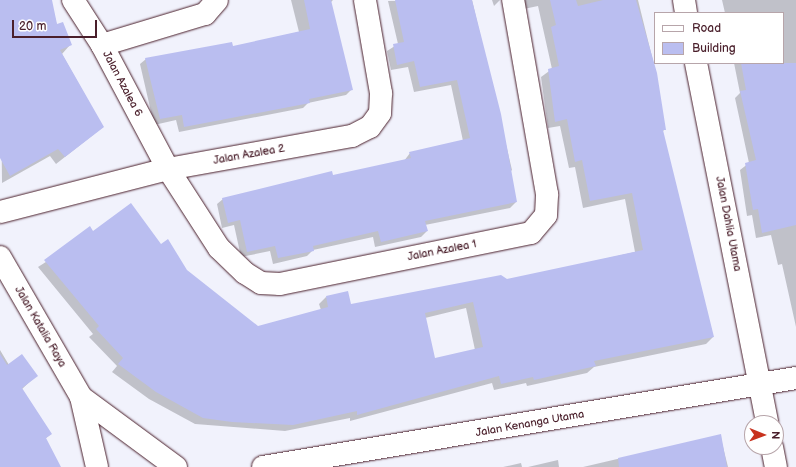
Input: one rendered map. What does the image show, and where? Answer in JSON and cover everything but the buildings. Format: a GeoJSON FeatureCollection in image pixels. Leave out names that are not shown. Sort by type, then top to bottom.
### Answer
{"type":"FeatureCollection","features":[{"type":"Feature","properties":{"kind":"street","name":"Jalan Azalea 6"},"geometry":{"type":"LineString","coordinates":[[73,0],[102,45],[168,169]]}},
{"type":"Feature","properties":{"kind":"street"},"geometry":{"type":"LineString","coordinates":[[102,45],[205,14],[217,0]]}},
{"type":"Feature","properties":{"kind":"street","name":"Jalan Azalea 2"},"geometry":{"type":"LineString","coordinates":[[0,212],[168,169],[352,136],[370,127],[380,113],[381,93],[365,0]]}},
{"type":"Feature","properties":{"kind":"street","name":"Jalan Azalea 1"},"geometry":{"type":"LineString","coordinates":[[168,169],[219,248],[245,273],[261,282],[280,284],[531,233],[546,215],[547,194],[513,0]]}},
{"type":"Feature","properties":{"kind":"street"},"geometry":{"type":"LineString","coordinates":[[684,0],[686,12]]}},
{"type":"Feature","properties":{"kind":"street","name":"Jalan Dahlia Utama"},"geometry":{"type":"LineString","coordinates":[[696,64],[765,415]]}},
{"type":"Feature","properties":{"kind":"street","name":"Jalan Katalia Raya"},"geometry":{"type":"LineString","coordinates":[[0,257],[81,397],[97,467]]}},
{"type":"Feature","properties":{"kind":"street","name":"Jalan Kenanga Utama"},"geometry":{"type":"LineString","coordinates":[[263,467],[759,386],[796,378]]}},
{"type":"Feature","properties":{"kind":"street","name":"Jalan Katalia Raya"},"geometry":{"type":"LineString","coordinates":[[81,397],[176,467]]}},
{"type":"Feature","properties":{"kind":"street"},"geometry":{"type":"LineString","coordinates":[[774,455],[776,467]]}}]}
